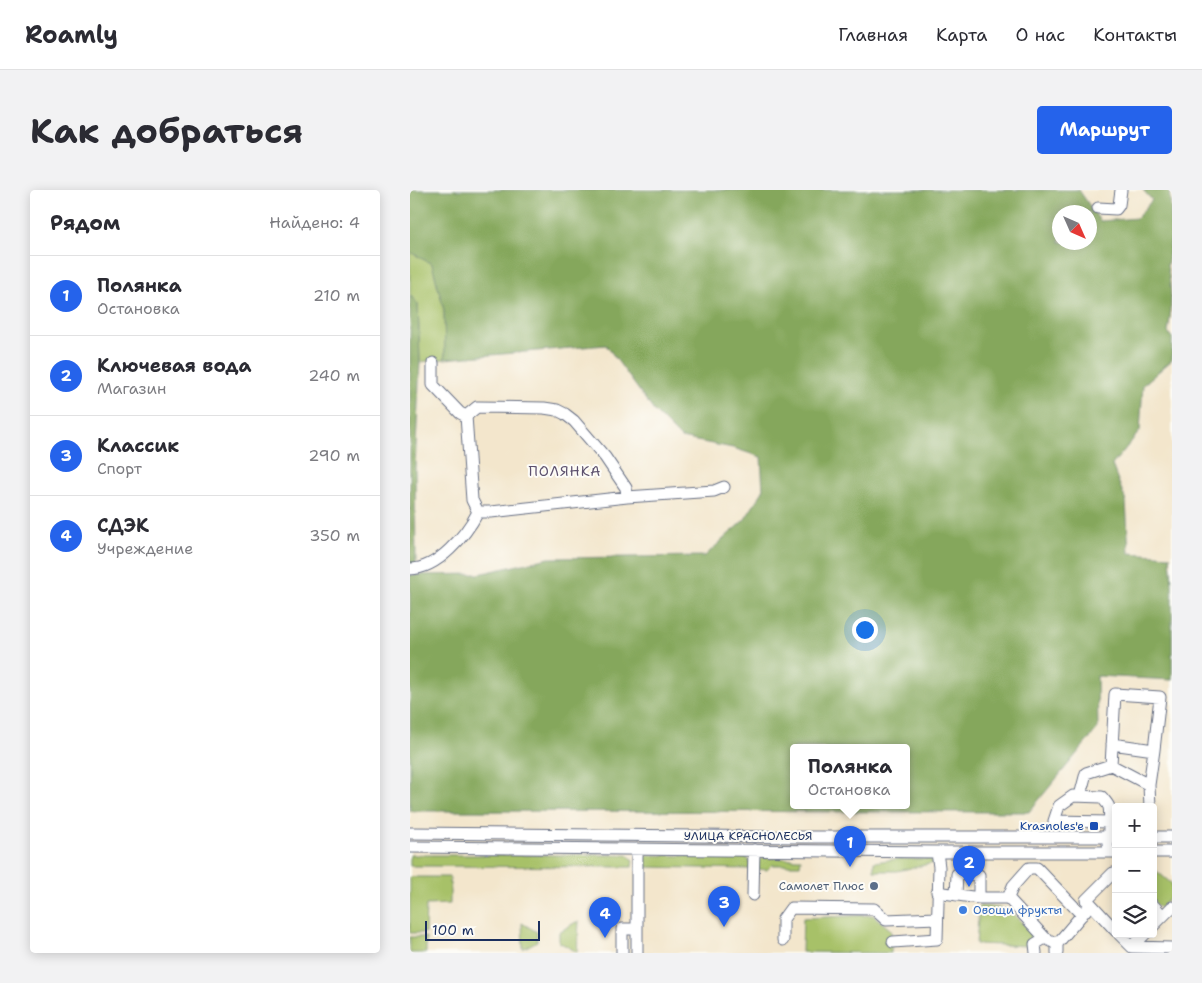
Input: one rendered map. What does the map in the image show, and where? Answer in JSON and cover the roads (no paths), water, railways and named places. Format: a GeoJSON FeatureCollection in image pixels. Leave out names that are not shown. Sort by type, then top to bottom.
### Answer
{"type":"FeatureCollection","features":[{"type":"Feature","properties":{"kind":"street"},"geometry":{"type":"LineString","coordinates":[[1098,208],[1116,209],[1119,205],[1122,190]]}},
{"type":"Feature","properties":{"kind":"street"},"geometry":{"type":"LineString","coordinates":[[433,363],[433,385],[460,413],[466,416]]}},
{"type":"Feature","properties":{"kind":"street"},"geometry":{"type":"LineString","coordinates":[[466,416],[477,407],[557,410],[574,421],[605,457],[626,488],[627,497]]}},
{"type":"Feature","properties":{"kind":"street"},"geometry":{"type":"LineString","coordinates":[[466,416],[472,500],[478,512]]}},
{"type":"Feature","properties":{"kind":"street"},"geometry":{"type":"LineString","coordinates":[[478,512],[627,497],[714,491],[724,487]]}},
{"type":"Feature","properties":{"kind":"street"},"geometry":{"type":"LineString","coordinates":[[414,569],[433,563],[446,554],[478,512]]}},
{"type":"Feature","properties":{"kind":"street"},"geometry":{"type":"LineString","coordinates":[[1111,765],[1115,694],[1160,697],[1149,785],[1150,803]]}},
{"type":"Feature","properties":{"kind":"street"},"geometry":{"type":"LineString","coordinates":[[1112,744],[1154,750]]}},
{"type":"Feature","properties":{"kind":"street"},"geometry":{"type":"LineString","coordinates":[[1080,796],[1086,773],[1111,765],[1149,785]]}},
{"type":"Feature","properties":{"kind":"street"},"geometry":{"type":"LineString","coordinates":[[1109,822],[1054,821],[1059,806],[1073,796],[1102,797],[1109,808],[1112,837]]}},
{"type":"Feature","properties":{"kind":"street","name":"УЛИЦА КРАСНОЛЕСЬЯ"},"geometry":{"type":"LineString","coordinates":[[410,833],[794,837],[1112,837]]}},
{"type":"Feature","properties":{"kind":"street"},"geometry":{"type":"LineString","coordinates":[[1157,837],[1172,837]]}},
{"type":"Feature","properties":{"kind":"street","name":"УЛИЦА КРАСНОЛЕСЬЯ"},"geometry":{"type":"LineString","coordinates":[[410,847],[498,846],[1112,853]]}},
{"type":"Feature","properties":{"kind":"street"},"geometry":{"type":"LineString","coordinates":[[637,849],[637,953]]}},
{"type":"Feature","properties":{"kind":"street"},"geometry":{"type":"LineString","coordinates":[[753,895],[754,850]]}},
{"type":"Feature","properties":{"kind":"street"},"geometry":{"type":"LineString","coordinates":[[893,942],[937,939],[939,867],[937,852]]}},
{"type":"Feature","properties":{"kind":"street"},"geometry":{"type":"LineString","coordinates":[[1157,852],[1172,852]]}},
{"type":"Feature","properties":{"kind":"street"},"geometry":{"type":"LineString","coordinates":[[1008,898],[1012,886],[1029,868],[1037,868],[1082,915]]}},
{"type":"Feature","properties":{"kind":"street"},"geometry":{"type":"LineString","coordinates":[[956,895],[956,874],[979,875],[979,898]]}},
{"type":"Feature","properties":{"kind":"street"},"geometry":{"type":"LineString","coordinates":[[1112,874],[1086,900],[1112,926]]}},
{"type":"Feature","properties":{"kind":"street"},"geometry":{"type":"LineString","coordinates":[[937,892],[979,898],[1008,898],[1057,948],[1091,904]]}},
{"type":"Feature","properties":{"kind":"street"},"geometry":{"type":"LineString","coordinates":[[1157,922],[1172,907]]}},
{"type":"Feature","properties":{"kind":"street"},"geometry":{"type":"LineString","coordinates":[[784,940],[783,919],[791,908],[874,909],[886,920],[937,918]]}},
{"type":"Feature","properties":{"kind":"street"},"geometry":{"type":"LineString","coordinates":[[1157,909],[1163,916]]}},
{"type":"Feature","properties":{"kind":"street"},"geometry":{"type":"LineString","coordinates":[[622,953],[622,929],[637,929]]}},
{"type":"Feature","properties":{"kind":"street"},"geometry":{"type":"LineString","coordinates":[[1036,953],[1035,944],[1046,938]]}},
{"type":"Feature","properties":{"kind":"street"},"geometry":{"type":"LineString","coordinates":[[1123,938],[1132,947],[1172,948]]}},
{"type":"Feature","properties":{"kind":"street"},"geometry":{"type":"LineString","coordinates":[[1132,947],[1141,938]]}},
{"type":"Feature","properties":{"kind":"place","name":"Krasnoles'e"},"geometry":{"type":"Point","coordinates":[1094,826]}},
{"type":"Feature","properties":{"kind":"place","name":"Полянка"},"geometry":{"type":"Point","coordinates":[850,867]}},
{"type":"Feature","properties":{"kind":"place","name":"Самолет Плюс"},"geometry":{"type":"Point","coordinates":[874,886]}},
{"type":"Feature","properties":{"kind":"place","name":"Ключевая вода"},"geometry":{"type":"Point","coordinates":[969,887]}},
{"type":"Feature","properties":{"kind":"place","name":"Овощи фрукты"},"geometry":{"type":"Point","coordinates":[963,910]}},
{"type":"Feature","properties":{"kind":"place","name":"Классик"},"geometry":{"type":"Point","coordinates":[724,927]}},
{"type":"Feature","properties":{"kind":"place","name":"СДЭК"},"geometry":{"type":"Point","coordinates":[605,938]}},
{"type":"Feature","properties":{"kind":"district","name":"ПОЛЯНКА"},"geometry":{"type":"Point","coordinates":[565,471]}}]}
